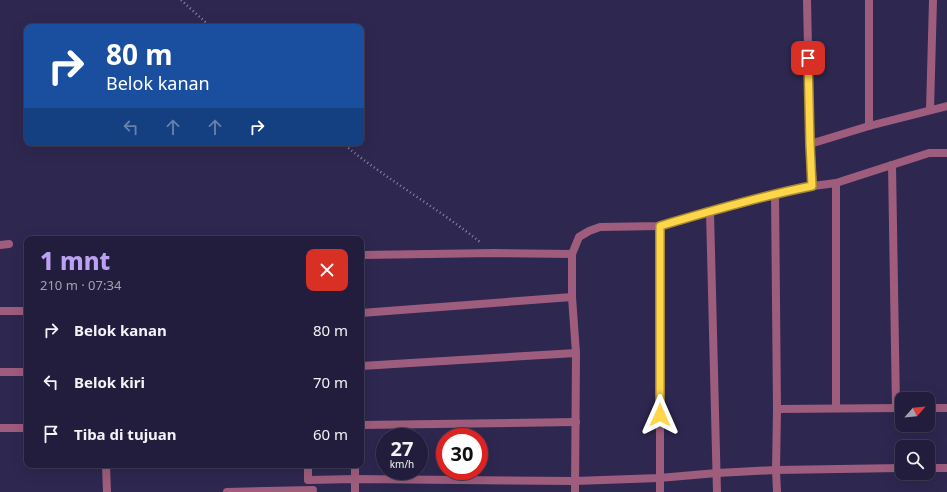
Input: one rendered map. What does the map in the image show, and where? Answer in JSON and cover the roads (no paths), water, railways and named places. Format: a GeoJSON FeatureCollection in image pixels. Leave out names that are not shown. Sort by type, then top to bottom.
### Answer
{"type":"FeatureCollection","features":[{"type":"Feature","properties":{"kind":"street"},"geometry":{"type":"LineString","coordinates":[[806,0],[812,186]]}},
{"type":"Feature","properties":{"kind":"street"},"geometry":{"type":"LineString","coordinates":[[869,0],[870,126]]}},
{"type":"Feature","properties":{"kind":"street"},"geometry":{"type":"LineString","coordinates":[[930,110],[932,0]]}},
{"type":"Feature","properties":{"kind":"street"},"geometry":{"type":"LineString","coordinates":[[810,144],[870,126],[947,106]]}},
{"type":"Feature","properties":{"kind":"street"},"geometry":{"type":"LineString","coordinates":[[575,492],[576,353],[572,297],[572,254],[579,236],[600,227],[660,226],[775,194],[812,186],[836,183],[929,153],[947,153]]}},
{"type":"Feature","properties":{"kind":"street"},"geometry":{"type":"LineString","coordinates":[[892,165],[899,392]]}},
{"type":"Feature","properties":{"kind":"street"},"geometry":{"type":"LineString","coordinates":[[836,183],[836,408]]}},
{"type":"Feature","properties":{"kind":"street"},"geometry":{"type":"LineString","coordinates":[[775,194],[777,492]]}},
{"type":"Feature","properties":{"kind":"street"},"geometry":{"type":"LineString","coordinates":[[710,212],[717,492]]}},
{"type":"Feature","properties":{"kind":"street"},"geometry":{"type":"LineString","coordinates":[[660,226],[660,492]]}},
{"type":"Feature","properties":{"kind":"street"},"geometry":{"type":"LineString","coordinates":[[364,255],[495,253],[572,254]]}},
{"type":"Feature","properties":{"kind":"street"},"geometry":{"type":"LineString","coordinates":[[364,313],[572,297]]}},
{"type":"Feature","properties":{"kind":"street"},"geometry":{"type":"LineString","coordinates":[[0,311],[24,311]]}},
{"type":"Feature","properties":{"kind":"street"},"geometry":{"type":"LineString","coordinates":[[364,366],[576,353]]}},
{"type":"Feature","properties":{"kind":"street"},"geometry":{"type":"LineString","coordinates":[[0,372],[24,372]]}},
{"type":"Feature","properties":{"kind":"street"},"geometry":{"type":"LineString","coordinates":[[776,410],[895,408]]}},
{"type":"Feature","properties":{"kind":"street"},"geometry":{"type":"LineString","coordinates":[[935,408],[947,408]]}},
{"type":"Feature","properties":{"kind":"street"},"geometry":{"type":"LineString","coordinates":[[364,425],[576,422]]}},
{"type":"Feature","properties":{"kind":"street"},"geometry":{"type":"LineString","coordinates":[[0,428],[24,428]]}},
{"type":"Feature","properties":{"kind":"street"},"geometry":{"type":"LineString","coordinates":[[106,468],[107,492]]}},
{"type":"Feature","properties":{"kind":"street"},"geometry":{"type":"LineString","coordinates":[[308,468],[308,480],[575,481],[660,478],[776,470],[895,468]]}},
{"type":"Feature","properties":{"kind":"street"},"geometry":{"type":"LineString","coordinates":[[355,468],[355,492]]}},
{"type":"Feature","properties":{"kind":"street"},"geometry":{"type":"LineString","coordinates":[[935,468],[947,468]]}},
{"type":"Feature","properties":{"kind":"street"},"geometry":{"type":"LineString","coordinates":[[227,492],[313,491],[312,480]]}}]}
